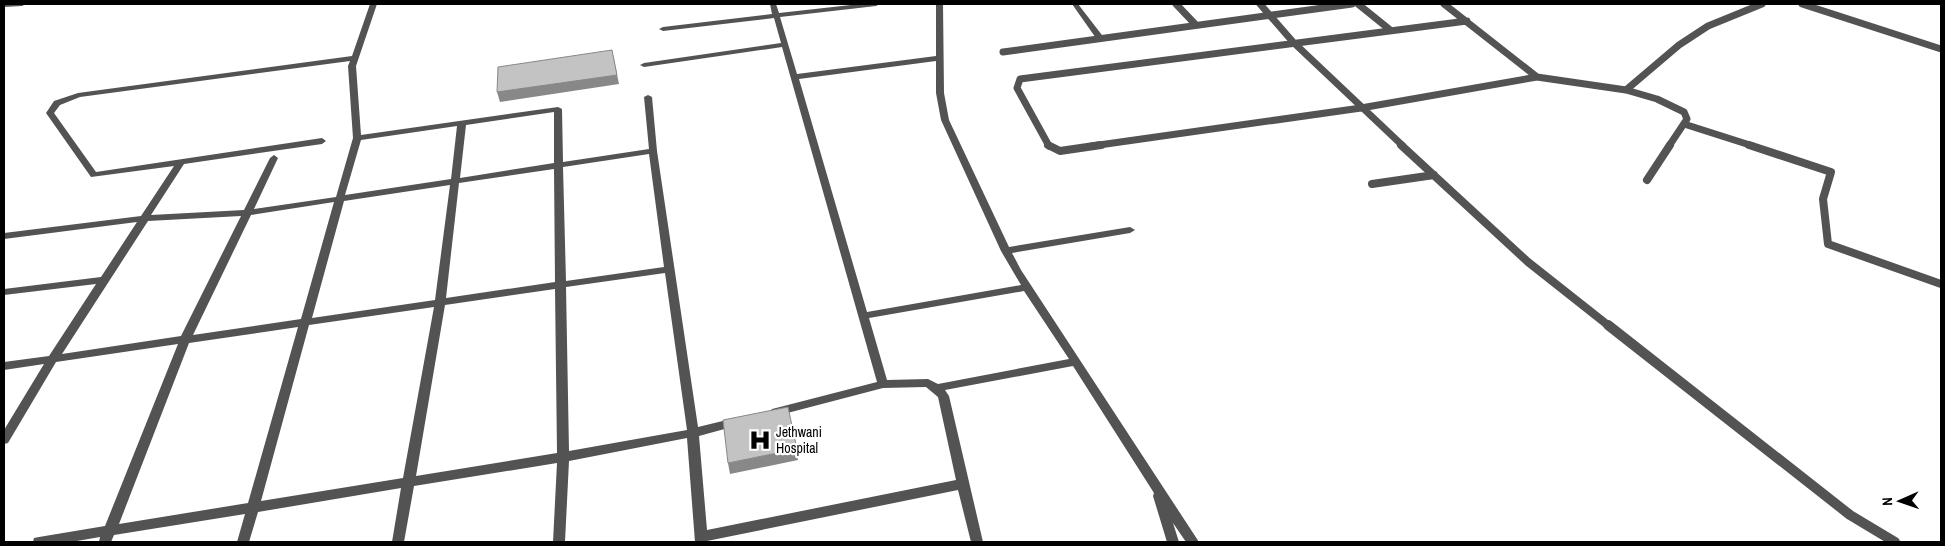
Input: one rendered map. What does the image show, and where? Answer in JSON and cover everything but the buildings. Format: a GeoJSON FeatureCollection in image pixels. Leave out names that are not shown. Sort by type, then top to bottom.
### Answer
{"type":"FeatureCollection","features":[{"type":"Feature","properties":{"kind":"street"},"geometry":{"type":"LineString","coordinates":[[4,6],[22,4]]}},
{"type":"Feature","properties":{"kind":"street"},"geometry":{"type":"LineString","coordinates":[[243,542],[356,138],[353,58],[373,4]]}},
{"type":"Feature","properties":{"kind":"street"},"geometry":{"type":"LineString","coordinates":[[773,4],[883,384]]}},
{"type":"Feature","properties":{"kind":"street"},"geometry":{"type":"LineString","coordinates":[[663,30],[876,4]]}},
{"type":"Feature","properties":{"kind":"street"},"geometry":{"type":"LineString","coordinates":[[940,4],[940,93],[945,120],[1006,251],[1027,287],[1193,542]]}},
{"type":"Feature","properties":{"kind":"street"},"geometry":{"type":"LineString","coordinates":[[1075,4],[1101,39]]}},
{"type":"Feature","properties":{"kind":"street"},"geometry":{"type":"LineString","coordinates":[[644,65],[784,45]]}},
{"type":"Feature","properties":{"kind":"street"},"geometry":{"type":"LineString","coordinates":[[322,141],[94,175],[50,113],[51,108],[56,103],[78,95],[353,58]]}},
{"type":"Feature","properties":{"kind":"street"},"geometry":{"type":"LineString","coordinates":[[793,77],[940,58]]}},
{"type":"Feature","properties":{"kind":"street"},"geometry":{"type":"LineString","coordinates":[[648,97],[653,151],[692,433],[700,540],[963,484]]}},
{"type":"Feature","properties":{"kind":"street"},"geometry":{"type":"LineString","coordinates":[[356,138],[558,110],[563,457],[559,542]]}},
{"type":"Feature","properties":{"kind":"street"},"geometry":{"type":"LineString","coordinates":[[398,542],[440,304],[462,122]]}},
{"type":"Feature","properties":{"kind":"street"},"geometry":{"type":"LineString","coordinates":[[4,236],[145,218],[246,212],[338,200],[456,180],[653,151]]}},
{"type":"Feature","properties":{"kind":"street"},"geometry":{"type":"LineString","coordinates":[[105,542],[111,531],[185,340],[274,158]]}},
{"type":"Feature","properties":{"kind":"street"},"geometry":{"type":"LineString","coordinates":[[4,440],[52,360],[180,162]]}},
{"type":"Feature","properties":{"kind":"street"},"geometry":{"type":"LineString","coordinates":[[1006,251],[1130,230]]}},
{"type":"Feature","properties":{"kind":"street"},"geometry":{"type":"LineString","coordinates":[[4,366],[560,287],[670,269]]}},
{"type":"Feature","properties":{"kind":"street"},"geometry":{"type":"LineString","coordinates":[[4,292],[104,280]]}},
{"type":"Feature","properties":{"kind":"street"},"geometry":{"type":"LineString","coordinates":[[863,316],[1027,287]]}},
{"type":"Feature","properties":{"kind":"street"},"geometry":{"type":"LineString","coordinates":[[936,388],[1076,362]]}},
{"type":"Feature","properties":{"kind":"street"},"geometry":{"type":"LineString","coordinates":[[39,542],[563,457],[692,433],[883,384],[928,384],[936,388],[942,396],[977,542]]}},
{"type":"Feature","properties":{"kind":"street"},"geometry":{"type":"LineString","coordinates":[[1155,484],[1173,542]]}},
{"type":"Feature","properties":{"kind":"lane"},"geometry":{"type":"LineString","coordinates":[[1176,4],[1196,25]]}},
{"type":"Feature","properties":{"kind":"lane"},"geometry":{"type":"LineString","coordinates":[[1260,4],[1293,42],[1361,108],[1528,262],[1850,515],[1895,542]]}},
{"type":"Feature","properties":{"kind":"lane"},"geometry":{"type":"LineString","coordinates":[[1004,52],[1352,4]]}},
{"type":"Feature","properties":{"kind":"lane"},"geometry":{"type":"LineString","coordinates":[[1358,4],[1389,29]]}},
{"type":"Feature","properties":{"kind":"lane"},"geometry":{"type":"LineString","coordinates":[[1444,4],[1537,77]]}},
{"type":"Feature","properties":{"kind":"lane"},"geometry":{"type":"LineString","coordinates":[[1626,90],[1678,45],[1708,26],[1762,4]]}},
{"type":"Feature","properties":{"kind":"lane"},"geometry":{"type":"LineString","coordinates":[[1802,4],[1941,50]]}},
{"type":"Feature","properties":{"kind":"lane"},"geometry":{"type":"LineString","coordinates":[[1467,21],[1389,29],[1034,76],[1020,79],[1017,88],[1048,146],[1060,151],[1361,108],[1537,77],[1626,90],[1675,106],[1684,112],[1687,119],[1647,180]]}},
{"type":"Feature","properties":{"kind":"lane"},"geometry":{"type":"LineString","coordinates":[[1684,124],[1831,172],[1823,199],[1828,244],[1941,284]]}},
{"type":"Feature","properties":{"kind":"lane"},"geometry":{"type":"LineString","coordinates":[[1372,184],[1434,175]]}},
{"type":"Feature","properties":{"kind":"place","name":"Jethwani Hospital"},"geometry":{"type":"Point","coordinates":[760,440]}}]}
